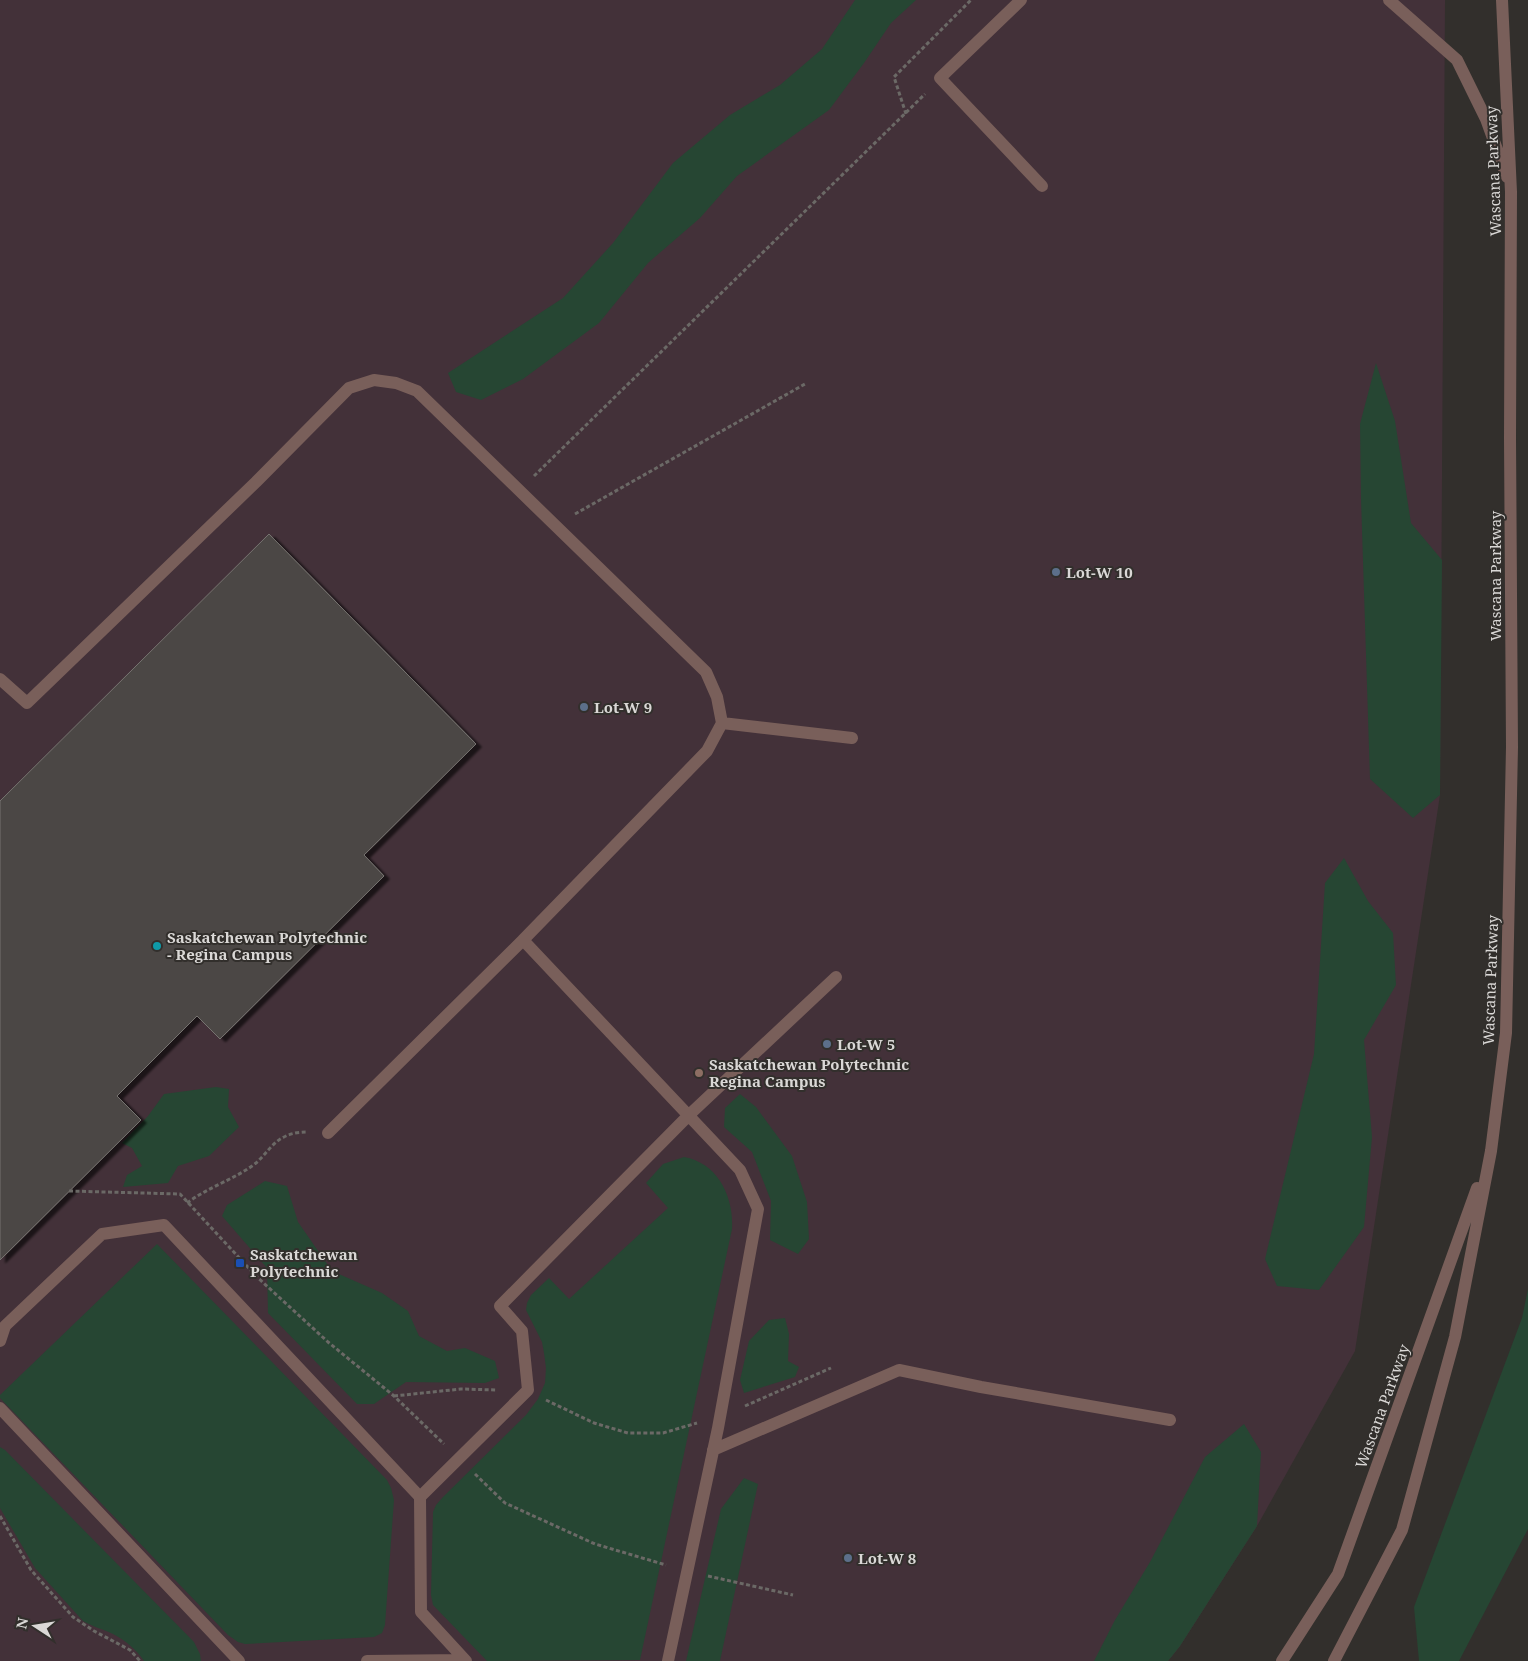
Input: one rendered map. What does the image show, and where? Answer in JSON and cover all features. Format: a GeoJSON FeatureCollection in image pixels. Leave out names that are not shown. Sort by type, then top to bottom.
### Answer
{"type":"FeatureCollection","features":[{"type":"Feature","properties":{"kind":"street"},"geometry":{"type":"LineString","coordinates":[[1021,0],[940,78],[1042,186]]}},
{"type":"Feature","properties":{"kind":"street"},"geometry":{"type":"LineString","coordinates":[[1388,0],[1457,60],[1486,119],[1512,192]]}},
{"type":"Feature","properties":{"kind":"street","name":"Wascana Parkway"},"geometry":{"type":"LineString","coordinates":[[1334,1661],[1402,1530],[1455,1337],[1491,1151],[1506,1034],[1512,747],[1510,448],[1512,192],[1502,0]]}},
{"type":"Feature","properties":{"kind":"street"},"geometry":{"type":"LineString","coordinates":[[0,679],[27,703],[256,482],[350,388],[374,380],[396,383],[417,391],[706,672],[717,697],[722,723],[707,751],[523,940],[328,1133]]}},
{"type":"Feature","properties":{"kind":"street"},"geometry":{"type":"LineString","coordinates":[[722,723],[852,738]]}},
{"type":"Feature","properties":{"kind":"street"},"geometry":{"type":"LineString","coordinates":[[523,940],[740,1170],[758,1209],[720,1416],[668,1661]]}},
{"type":"Feature","properties":{"kind":"street"},"geometry":{"type":"LineString","coordinates":[[420,1497],[528,1390],[522,1331],[500,1306],[689,1115],[836,977]]}},
{"type":"Feature","properties":{"kind":"street","name":"Wascana Parkway"},"geometry":{"type":"LineString","coordinates":[[1282,1661],[1338,1574],[1491,1151]]}},
{"type":"Feature","properties":{"kind":"street"},"geometry":{"type":"LineString","coordinates":[[0,1341],[5,1326],[102,1234],[164,1226],[420,1497],[421,1612],[465,1660]]}},
{"type":"Feature","properties":{"kind":"street"},"geometry":{"type":"LineString","coordinates":[[713,1450],[899,1370],[981,1387],[1170,1420]]}},
{"type":"Feature","properties":{"kind":"street"},"geometry":{"type":"LineString","coordinates":[[0,1408],[239,1661]]}},
{"type":"Feature","properties":{"kind":"street"},"geometry":{"type":"LineString","coordinates":[[367,1661],[465,1660]]}},
{"type":"Feature","properties":{"kind":"path"},"geometry":{"type":"LineString","coordinates":[[906,114],[894,78],[971,0]]}},
{"type":"Feature","properties":{"kind":"path"},"geometry":{"type":"LineString","coordinates":[[520,491],[545,464],[906,114],[940,78]]}},
{"type":"Feature","properties":{"kind":"path"},"geometry":{"type":"LineString","coordinates":[[555,525],[805,384]]}},
{"type":"Feature","properties":{"kind":"path"},"geometry":{"type":"LineString","coordinates":[[187,1203],[198,1195],[254,1165],[285,1136],[300,1132],[328,1133]]}},
{"type":"Feature","properties":{"kind":"path"},"geometry":{"type":"LineString","coordinates":[[69,1192],[180,1194],[257,1277],[328,1342],[394,1396],[505,1503],[594,1544],[687,1571],[793,1595]]}},
{"type":"Feature","properties":{"kind":"path"},"geometry":{"type":"LineString","coordinates":[[394,1396],[461,1389],[528,1390],[594,1423],[628,1433],[662,1433],[720,1416],[831,1368]]}},
{"type":"Feature","properties":{"kind":"path"},"geometry":{"type":"LineString","coordinates":[[0,1516],[31,1570],[73,1616],[94,1631],[130,1650],[140,1661]]}},
{"type":"Feature","properties":{"kind":"shaded area","name":"Saskatchewan Polytechnic Regina Campus"},"geometry":{"type":"Polygon","coordinates":[[[0,0],[1445,0],[1440,795],[1355,1351],[1257,1526],[1180,1646],[1168,1661],[0,1661],[0,0]]]}},
{"type":"Feature","properties":{"kind":"green space"},"geometry":{"type":"Polygon","coordinates":[[[855,0],[916,0],[891,23],[829,110],[737,176],[700,218],[648,263],[599,323],[523,379],[481,400],[456,392],[448,373],[563,298],[613,243],[673,163],[730,115],[780,85],[822,49],[855,0]]]}},
{"type":"Feature","properties":{"kind":"green space"},"geometry":{"type":"Polygon","coordinates":[[[1376,363],[1395,421],[1411,523],[1442,560],[1440,795],[1413,818],[1370,779],[1360,424],[1376,363]]]}},
{"type":"Feature","properties":{"kind":"green space"},"geometry":{"type":"Polygon","coordinates":[[[1344,858],[1368,901],[1393,933],[1396,985],[1364,1040],[1372,1137],[1364,1227],[1319,1290],[1277,1286],[1265,1259],[1314,1054],[1325,883],[1344,858]]]}},
{"type":"Feature","properties":{"kind":"green space"},"geometry":{"type":"Polygon","coordinates":[[[216,1087],[229,1089],[228,1107],[239,1127],[209,1156],[178,1166],[168,1183],[123,1187],[127,1175],[142,1166],[132,1148],[122,1143],[148,1116],[164,1094],[216,1087]]]}},
{"type":"Feature","properties":{"kind":"green space"},"geometry":{"type":"Polygon","coordinates":[[[740,1094],[756,1107],[792,1156],[807,1202],[809,1239],[798,1254],[770,1240],[771,1201],[752,1152],[724,1127],[725,1108],[740,1094]]]}},
{"type":"Feature","properties":{"kind":"green space"},"geometry":{"type":"Polygon","coordinates":[[[684,1157],[706,1166],[722,1183],[730,1205],[732,1229],[640,1660],[487,1661],[433,1605],[431,1595],[433,1512],[443,1497],[526,1415],[538,1399],[545,1383],[546,1368],[542,1342],[526,1310],[531,1295],[549,1278],[569,1299],[668,1208],[646,1183],[663,1164],[684,1157]]]}},
{"type":"Feature","properties":{"kind":"green space"},"geometry":{"type":"Polygon","coordinates":[[[265,1181],[287,1186],[298,1222],[332,1271],[382,1293],[408,1311],[419,1336],[447,1351],[465,1348],[495,1361],[499,1378],[485,1383],[406,1382],[374,1404],[357,1404],[268,1313],[267,1268],[222,1216],[227,1205],[265,1181]]]}},
{"type":"Feature","properties":{"kind":"green space"},"geometry":{"type":"Polygon","coordinates":[[[157,1244],[387,1480],[394,1500],[385,1625],[382,1633],[374,1637],[245,1644],[238,1642],[228,1635],[0,1398],[0,1395],[157,1244]]]}},
{"type":"Feature","properties":{"kind":"green space"},"geometry":{"type":"Polygon","coordinates":[[[1528,1289],[1528,1529],[1459,1661],[1419,1661],[1414,1607],[1522,1318],[1528,1289]]]}},
{"type":"Feature","properties":{"kind":"green space"},"geometry":{"type":"Polygon","coordinates":[[[785,1318],[789,1334],[788,1361],[799,1367],[795,1377],[744,1393],[740,1380],[749,1341],[769,1320],[785,1318]]]}},
{"type":"Feature","properties":{"kind":"green space"},"geometry":{"type":"Polygon","coordinates":[[[1244,1424],[1261,1452],[1257,1526],[1180,1646],[1168,1661],[1094,1661],[1115,1620],[1150,1562],[1205,1457],[1244,1424]]]}},
{"type":"Feature","properties":{"kind":"green space"},"geometry":{"type":"Polygon","coordinates":[[[0,1447],[194,1642],[201,1661],[144,1661],[122,1639],[83,1621],[35,1568],[0,1508],[0,1447]]]}},
{"type":"Feature","properties":{"kind":"green space"},"geometry":{"type":"Polygon","coordinates":[[[744,1478],[758,1484],[720,1661],[686,1661],[721,1509],[744,1478]]]}},
{"type":"Feature","properties":{"kind":"building","name":"Saskatchewan Polytechnic - Regina Campus"},"geometry":{"type":"Polygon","coordinates":[[[269,534],[476,744],[364,855],[384,876],[220,1039],[197,1016],[117,1096],[141,1120],[0,1260],[0,801],[269,534]]]}},
{"type":"Feature","properties":{"kind":"place","name":"Lot-W 10"},"geometry":{"type":"Point","coordinates":[1056,572]}},
{"type":"Feature","properties":{"kind":"place","name":"Lot-W 9"},"geometry":{"type":"Point","coordinates":[584,707]}},
{"type":"Feature","properties":{"kind":"place","name":"Saskatchewan Polytechnic - Regina Campus"},"geometry":{"type":"Point","coordinates":[157,946]}},
{"type":"Feature","properties":{"kind":"place","name":"Lot-W 5"},"geometry":{"type":"Point","coordinates":[827,1044]}},
{"type":"Feature","properties":{"kind":"place","name":"Saskatchewan Polytechnic Regina Campus"},"geometry":{"type":"Point","coordinates":[699,1073]}},
{"type":"Feature","properties":{"kind":"place","name":"Saskatchewan Polytechnic"},"geometry":{"type":"Point","coordinates":[240,1263]}},
{"type":"Feature","properties":{"kind":"place","name":"Lot-W 8"},"geometry":{"type":"Point","coordinates":[848,1558]}}]}
